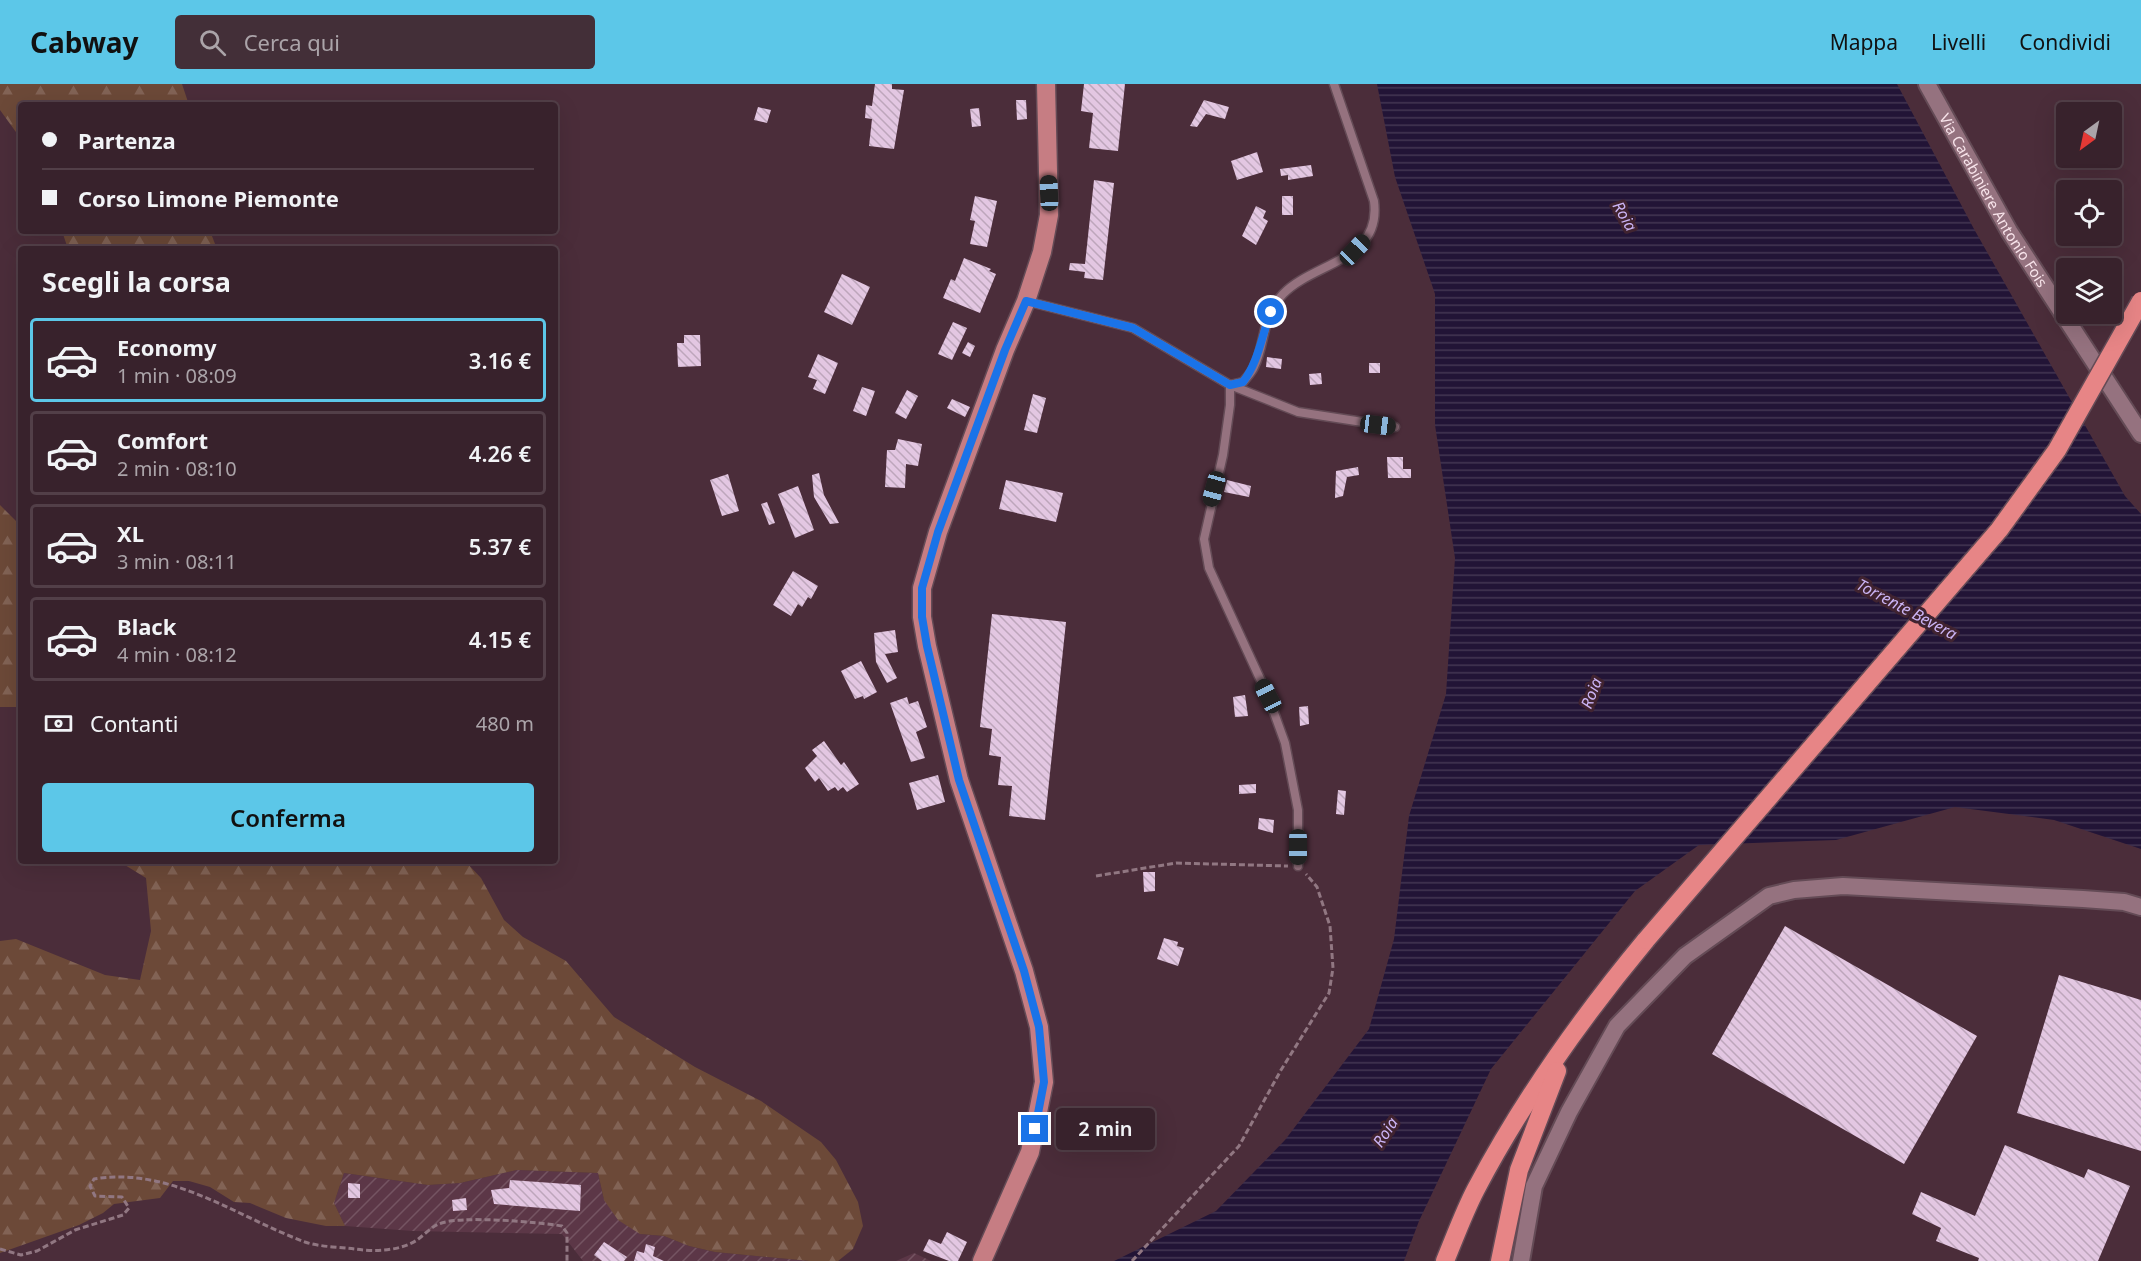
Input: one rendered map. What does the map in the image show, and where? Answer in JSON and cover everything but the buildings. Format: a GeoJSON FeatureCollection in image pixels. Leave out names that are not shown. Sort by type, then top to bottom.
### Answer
{"type":"FeatureCollection","features":[{"type":"Feature","properties":{"kind":"highway"},"geometry":{"type":"LineString","coordinates":[[1445,1261],[1474,1192],[1506,1134],[1589,1008],[1999,530],[2057,450],[2118,346],[2141,301]]}},
{"type":"Feature","properties":{"kind":"highway"},"geometry":{"type":"LineString","coordinates":[[1500,1261],[1519,1170],[1570,1038]]}},
{"type":"Feature","properties":{"kind":"main road"},"geometry":{"type":"LineString","coordinates":[[983,1261],[1030,1152],[1044,1082],[1039,1027],[1024,971],[959,780],[927,646],[922,617],[922,588],[938,532],[1005,350],[1026,301],[1042,252],[1049,215],[1046,84]]}},
{"type":"Feature","properties":{"kind":"street","name":"Via Carabiniere Antonio Fois"},"geometry":{"type":"LineString","coordinates":[[1927,84],[2009,231],[2141,434]]}},
{"type":"Feature","properties":{"kind":"street"},"geometry":{"type":"LineString","coordinates":[[1521,1261],[1534,1186],[1569,1112],[1617,1026],[1685,956],[1769,896],[1794,890],[1843,886],[2083,899],[2124,902],[2141,907]]}},
{"type":"Feature","properties":{"kind":"lane"},"geometry":{"type":"LineString","coordinates":[[1230,385],[1243,382],[1255,366],[1262,333],[1271,312],[1284,293],[1355,250],[1368,237],[1376,219],[1374,201],[1334,84]]}},
{"type":"Feature","properties":{"kind":"lane"},"geometry":{"type":"LineString","coordinates":[[1026,301],[1133,328],[1230,385],[1298,412],[1395,427]]}},
{"type":"Feature","properties":{"kind":"lane"},"geometry":{"type":"LineString","coordinates":[[1230,385],[1223,455],[1204,539],[1209,568],[1268,696],[1285,743],[1298,810],[1298,866]]}},
{"type":"Feature","properties":{"kind":"path"},"geometry":{"type":"LineString","coordinates":[[1096,876],[1176,863],[1298,866],[1317,887],[1330,926],[1333,968],[1329,993],[1281,1070],[1239,1146],[1132,1261]]}},
{"type":"Feature","properties":{"kind":"path"},"geometry":{"type":"LineString","coordinates":[[0,1249],[13,1255],[30,1253],[75,1230],[123,1215],[129,1208],[122,1197],[95,1196],[90,1186],[94,1179],[132,1178],[205,1196],[307,1243],[359,1250],[399,1248],[416,1241],[439,1224],[453,1221],[539,1222],[562,1226],[567,1233],[567,1261]]}},
{"type":"Feature","properties":{"kind":"shaded area"},"geometry":{"type":"Polygon","coordinates":[[[517,1170],[598,1173],[604,1200],[640,1234],[664,1236],[689,1246],[715,1252],[810,1261],[583,1261],[562,1234],[413,1231],[345,1226],[334,1203],[344,1173],[428,1185],[460,1183],[517,1170]]]}},
{"type":"Feature","properties":{"kind":"shaded area"},"geometry":{"type":"Polygon","coordinates":[[[914,1253],[931,1261],[896,1261],[914,1253]]]}},
{"type":"Feature","properties":{"kind":"green space"},"geometry":{"type":"Polygon","coordinates":[[[0,84],[182,84],[188,102],[18,102],[18,135],[0,110],[0,84]]]}},
{"type":"Feature","properties":{"kind":"green space"},"geometry":{"type":"Polygon","coordinates":[[[63,234],[211,234],[216,246],[67,246],[63,234]]]}},
{"type":"Feature","properties":{"kind":"green space"},"geometry":{"type":"Polygon","coordinates":[[[0,505],[18,523],[18,707],[0,707],[0,505]]]}},
{"type":"Feature","properties":{"kind":"green space"},"geometry":{"type":"Polygon","coordinates":[[[123,864],[468,864],[481,878],[504,920],[523,937],[566,961],[614,1017],[695,1067],[761,1101],[821,1142],[836,1160],[858,1202],[863,1226],[853,1249],[838,1261],[810,1261],[715,1252],[689,1246],[664,1236],[640,1234],[618,1220],[604,1200],[598,1173],[517,1170],[460,1183],[428,1185],[344,1173],[334,1203],[345,1226],[326,1226],[286,1218],[250,1203],[234,1202],[210,1187],[189,1181],[173,1181],[160,1198],[114,1204],[103,1213],[79,1225],[0,1253],[0,941],[16,939],[105,975],[140,980],[151,931],[146,878],[123,864]]]}},
{"type":"Feature","properties":{"kind":"water"},"geometry":{"type":"Polygon","coordinates":[[[1377,84],[1897,84],[1974,229],[2125,496],[2141,514],[2141,849],[2054,820],[1955,807],[1836,840],[1699,845],[1635,891],[1491,1069],[1419,1221],[1404,1261],[1114,1261],[1216,1211],[1285,1140],[1369,1029],[1394,939],[1409,816],[1446,694],[1455,558],[1435,425],[1435,294],[1395,177],[1377,84]]]}},
{"type":"Feature","properties":{"kind":"route"},"geometry":{"type":"LineString","coordinates":[[1035,1129],[1044,1082],[1039,1027],[1024,971],[959,780],[922,617],[922,588],[938,532],[1005,350],[1026,301],[1133,328],[1165,349],[1230,385],[1243,382],[1255,366],[1262,333],[1271,312]]}},
{"type":"Feature","properties":{"kind":"water label","name":"Roia"},"geometry":{"type":"Point","coordinates":[1625,216]}},
{"type":"Feature","properties":{"kind":"water label","name":"Torrente Bevera"},"geometry":{"type":"Point","coordinates":[1907,609]}},
{"type":"Feature","properties":{"kind":"water label","name":"Roia"},"geometry":{"type":"Point","coordinates":[1591,693]}},
{"type":"Feature","properties":{"kind":"water label","name":"Roia"},"geometry":{"type":"Point","coordinates":[1385,1132]}}]}
